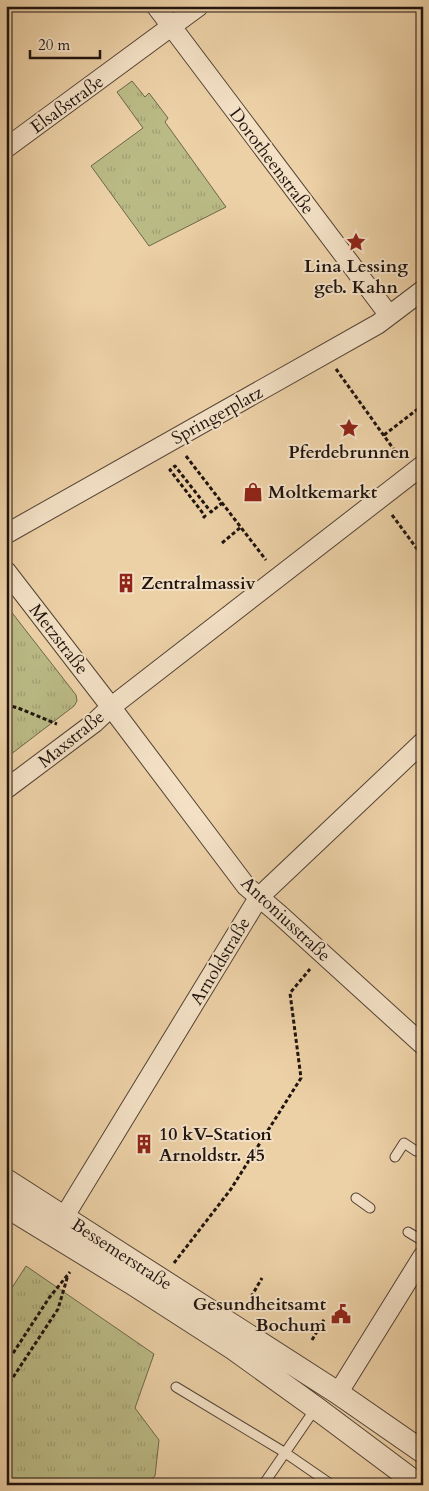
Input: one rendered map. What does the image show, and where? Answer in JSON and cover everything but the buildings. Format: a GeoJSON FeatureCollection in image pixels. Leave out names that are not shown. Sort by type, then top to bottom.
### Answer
{"type":"FeatureCollection","features":[{"type":"Feature","properties":{"kind":"street","name":"Dorotheenstraße"},"geometry":{"type":"LineString","coordinates":[[156,6],[389,316]]}},
{"type":"Feature","properties":{"kind":"street","name":"Elsaßstraße"},"geometry":{"type":"LineString","coordinates":[[6,148],[200,6]]}},
{"type":"Feature","properties":{"kind":"street","name":"Springerplatz"},"geometry":{"type":"LineString","coordinates":[[6,534],[326,354],[389,316],[423,290]]}},
{"type":"Feature","properties":{"kind":"street"},"geometry":{"type":"LineString","coordinates":[[111,706],[423,465]]}},
{"type":"Feature","properties":{"kind":"street","name":"Metzstraße"},"geometry":{"type":"LineString","coordinates":[[6,571],[111,706]]}},
{"type":"Feature","properties":{"kind":"street","name":"Maxstraße"},"geometry":{"type":"LineString","coordinates":[[6,789],[81,733],[111,706]]}},
{"type":"Feature","properties":{"kind":"street","name":"Antoniusstraße"},"geometry":{"type":"LineString","coordinates":[[111,706],[246,886],[423,1045]]}},
{"type":"Feature","properties":{"kind":"street","name":"Arnoldstraße"},"geometry":{"type":"LineString","coordinates":[[64,1217],[260,897],[423,742]]}},
{"type":"Feature","properties":{"kind":"street","name":"Bessemerstraße"},"geometry":{"type":"LineString","coordinates":[[6,1180],[338,1393],[423,1452]]}},
{"type":"Feature","properties":{"kind":"street","name":"Bessemerstraße"},"geometry":{"type":"LineString","coordinates":[[6,1206],[130,1282],[234,1349],[419,1485]]}},
{"type":"Feature","properties":{"kind":"street"},"geometry":{"type":"LineString","coordinates":[[316,1408],[338,1393],[423,1256]]}},
{"type":"Feature","properties":{"kind":"lane"},"geometry":{"type":"LineString","coordinates":[[395,1157],[404,1143],[416,1151]]}},
{"type":"Feature","properties":{"kind":"lane"},"geometry":{"type":"LineString","coordinates":[[356,1198],[370,1208]]}},
{"type":"Feature","properties":{"kind":"lane"},"geometry":{"type":"LineString","coordinates":[[408,1232],[423,1241]]}},
{"type":"Feature","properties":{"kind":"lane"},"geometry":{"type":"LineString","coordinates":[[176,1387],[284,1452],[332,1485]]}},
{"type":"Feature","properties":{"kind":"lane"},"geometry":{"type":"LineString","coordinates":[[263,1485],[316,1408]]}},
{"type":"Feature","properties":{"kind":"path"},"geometry":{"type":"LineString","coordinates":[[326,354],[400,458],[394,464]]}},
{"type":"Feature","properties":{"kind":"path"},"geometry":{"type":"LineString","coordinates":[[384,434],[423,405]]}},
{"type":"Feature","properties":{"kind":"path"},"geometry":{"type":"LineString","coordinates":[[174,439],[280,577]]}},
{"type":"Feature","properties":{"kind":"path"},"geometry":{"type":"LineString","coordinates":[[203,518],[205,516],[170,470],[175,466],[211,512],[222,503]]}},
{"type":"Feature","properties":{"kind":"path"},"geometry":{"type":"LineString","coordinates":[[380,500],[423,557]]}},
{"type":"Feature","properties":{"kind":"path"},"geometry":{"type":"LineString","coordinates":[[222,543],[241,527]]}},
{"type":"Feature","properties":{"kind":"path"},"geometry":{"type":"LineString","coordinates":[[6,705],[81,733]]}},
{"type":"Feature","properties":{"kind":"path"},"geometry":{"type":"LineString","coordinates":[[163,1280],[180,1254],[231,1189],[301,1078],[290,993],[323,954]]}},
{"type":"Feature","properties":{"kind":"path"},"geometry":{"type":"LineString","coordinates":[[6,1364],[49,1298],[69,1274],[58,1309],[6,1388]]}},
{"type":"Feature","properties":{"kind":"path"},"geometry":{"type":"LineString","coordinates":[[251,1297],[262,1278]]}},
{"type":"Feature","properties":{"kind":"path"},"geometry":{"type":"LineString","coordinates":[[312,1340],[325,1318]]}},
{"type":"Feature","properties":{"kind":"green space"},"geometry":{"type":"Polygon","coordinates":[[[132,81],[145,97],[149,93],[168,118],[165,122],[226,207],[149,246],[91,166],[143,128],[117,92],[132,81]]]}},
{"type":"Feature","properties":{"kind":"green space"},"geometry":{"type":"Polygon","coordinates":[[[6,605],[76,695],[77,701],[74,706],[6,758],[6,605]]]}},
{"type":"Feature","properties":{"kind":"green space"},"geometry":{"type":"Polygon","coordinates":[[[26,1266],[154,1354],[135,1408],[159,1440],[155,1476],[145,1485],[6,1485],[6,1297],[26,1266]]]}},
{"type":"Feature","properties":{"kind":"place","name":"Lina Lessing geb. Kahn"},"geometry":{"type":"Point","coordinates":[356,242]}},
{"type":"Feature","properties":{"kind":"place","name":"Pferdebrunnen"},"geometry":{"type":"Point","coordinates":[349,428]}},
{"type":"Feature","properties":{"kind":"place","name":"Moltkemarkt"},"geometry":{"type":"Point","coordinates":[253,492]}},
{"type":"Feature","properties":{"kind":"place","name":"Zentralmassiv"},"geometry":{"type":"Point","coordinates":[126,583]}},
{"type":"Feature","properties":{"kind":"place","name":"10 kV-Station Arnoldstr. 45"},"geometry":{"type":"Point","coordinates":[144,1144]}},
{"type":"Feature","properties":{"kind":"place","name":"Gesundheitsamt Bochum"},"geometry":{"type":"Point","coordinates":[341,1314]}}]}
